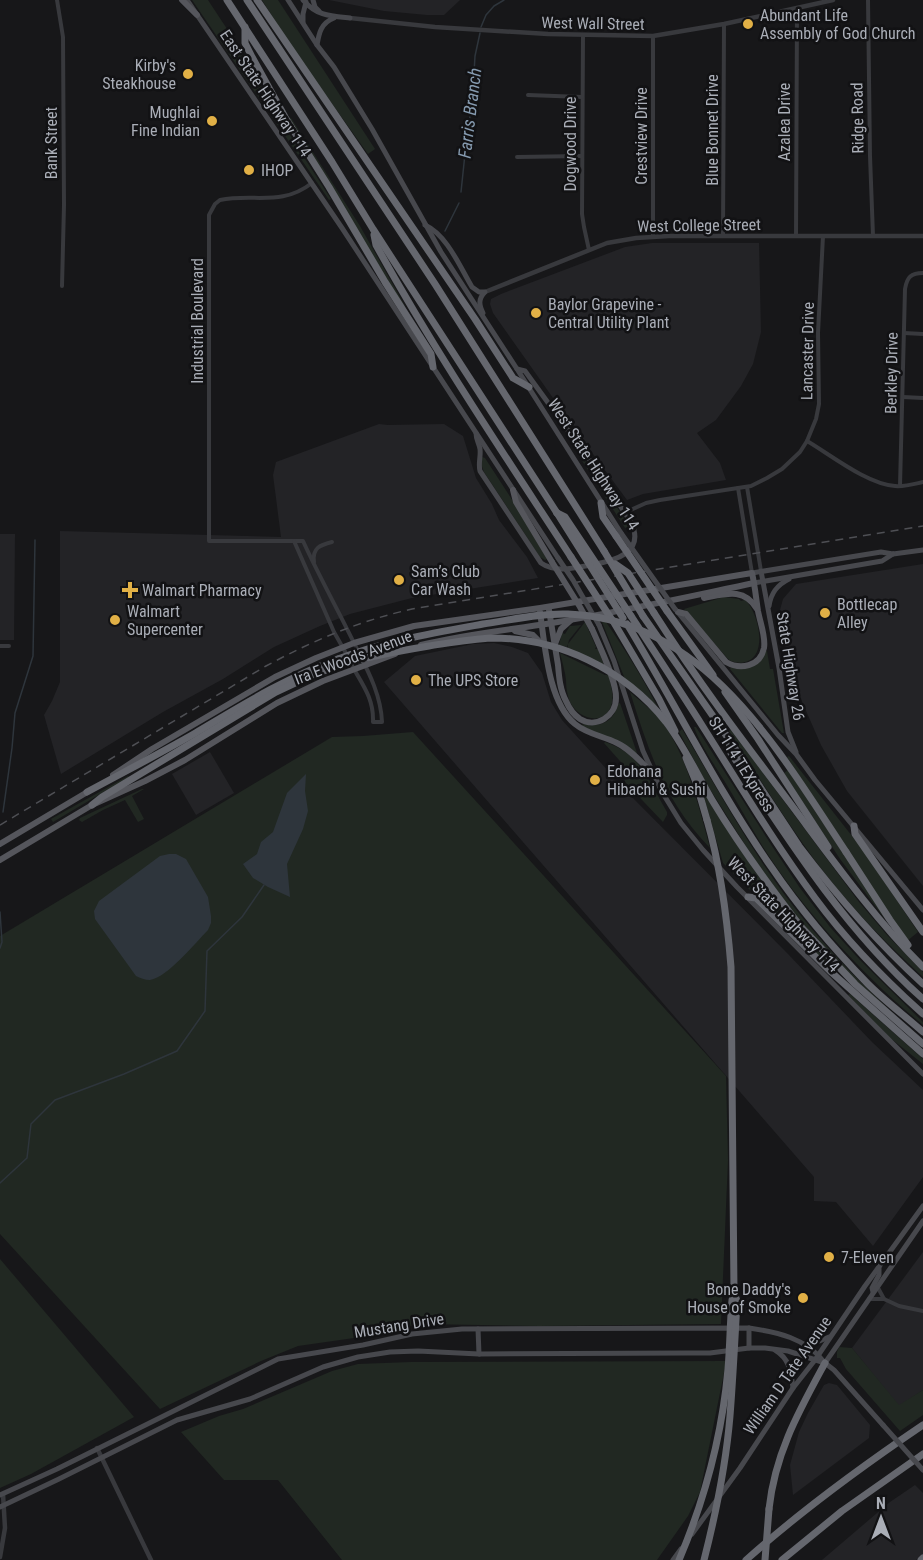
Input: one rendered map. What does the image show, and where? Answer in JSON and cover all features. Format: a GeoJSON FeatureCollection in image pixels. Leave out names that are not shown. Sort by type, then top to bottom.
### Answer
{"type":"FeatureCollection","features":[{"type":"Feature","properties":{"kind":"highway"},"geometry":{"type":"LineString","coordinates":[[227,0],[557,513],[627,617],[731,804],[772,868],[809,917],[869,984],[923,1032]]}},
{"type":"Feature","properties":{"kind":"highway"},"geometry":{"type":"LineString","coordinates":[[247,0],[435,284],[613,563],[643,616],[728,738],[799,846],[868,930],[897,961],[923,984]]}},
{"type":"Feature","properties":{"kind":"highway"},"geometry":{"type":"LineString","coordinates":[[257,0],[476,319],[513,378],[529,387]]}},
{"type":"Feature","properties":{"kind":"highway"},"geometry":{"type":"LineString","coordinates":[[244,27],[245,43],[285,117],[431,354],[433,367]]}},
{"type":"Feature","properties":{"kind":"highway"},"geometry":{"type":"LineString","coordinates":[[373,229],[376,244],[409,304],[642,668],[674,730],[696,782],[715,849],[722,885],[731,967],[734,1292],[736,1301],[730,1417],[723,1468],[704,1560]]}},
{"type":"Feature","properties":{"kind":"highway"},"geometry":{"type":"LineString","coordinates":[[601,503],[603,517],[618,535],[667,611],[758,739],[831,851],[833,861]]}},
{"type":"Feature","properties":{"kind":"highway"},"geometry":{"type":"LineString","coordinates":[[613,563],[628,573],[714,702],[833,861],[880,921],[923,965]]}},
{"type":"Feature","properties":{"kind":"highway"},"geometry":{"type":"LineString","coordinates":[[93,805],[102,797],[276,692],[374,646],[418,636],[543,615],[580,615],[607,619],[652,634],[708,673],[735,698],[784,759],[896,929],[923,965]]}},
{"type":"Feature","properties":{"kind":"highway","name":"SH 114 TEXpress"},"geometry":{"type":"LineString","coordinates":[[627,617],[704,727],[756,813],[814,898],[881,975],[923,1014]]}},
{"type":"Feature","properties":{"kind":"highway"},"geometry":{"type":"LineString","coordinates":[[87,792],[301,674],[339,662],[468,640],[492,638],[549,645],[575,654],[621,679],[666,722],[739,843],[801,927],[855,984],[923,1044]]}},
{"type":"Feature","properties":{"kind":"highway","name":"SH 114 TEXpress"},"geometry":{"type":"LineString","coordinates":[[728,738],[731,753],[833,902],[861,937],[923,999]]}},
{"type":"Feature","properties":{"kind":"highway"},"geometry":{"type":"LineString","coordinates":[[854,826],[855,834],[923,932]]}},
{"type":"Feature","properties":{"kind":"highway"},"geometry":{"type":"LineString","coordinates":[[748,897],[756,898],[831,972],[923,1054]]}},
{"type":"Feature","properties":{"kind":"highway"},"geometry":{"type":"LineString","coordinates":[[679,1560],[704,1493],[715,1453],[728,1370],[734,1292]]}},
{"type":"Feature","properties":{"kind":"highway"},"geometry":{"type":"LineString","coordinates":[[765,1560],[773,1481],[783,1448],[798,1411],[825,1363]]}},
{"type":"Feature","properties":{"kind":"highway"},"geometry":{"type":"LineString","coordinates":[[746,1560],[828,1491],[923,1425]]}},
{"type":"Feature","properties":{"kind":"highway"},"geometry":{"type":"LineString","coordinates":[[782,1560],[843,1511],[923,1454]]}},
{"type":"Feature","properties":{"kind":"main road"},"geometry":{"type":"LineString","coordinates":[[182,0],[197,15]]}},
{"type":"Feature","properties":{"kind":"main road","name":"East State Highway 114"},"geometry":{"type":"LineString","coordinates":[[187,0],[312,183]]}},
{"type":"Feature","properties":{"kind":"main road","name":"West State Highway 114"},"geometry":{"type":"LineString","coordinates":[[288,0],[372,129],[424,225],[601,503]]}},
{"type":"Feature","properties":{"kind":"main road"},"geometry":{"type":"LineString","coordinates":[[313,0],[318,10],[350,18]]}},
{"type":"Feature","properties":{"kind":"main road"},"geometry":{"type":"LineString","coordinates":[[303,23],[305,1]]}},
{"type":"Feature","properties":{"kind":"main road"},"geometry":{"type":"LineString","coordinates":[[305,1],[312,9],[324,15],[350,18]]}},
{"type":"Feature","properties":{"kind":"main road"},"geometry":{"type":"LineString","coordinates":[[317,45],[319,32],[324,24],[334,18],[350,18]]}},
{"type":"Feature","properties":{"kind":"main road"},"geometry":{"type":"LineString","coordinates":[[312,183],[476,432],[513,490],[516,502],[555,560],[592,629],[614,683],[616,695],[614,709],[602,720],[586,722],[574,714],[570,708],[561,688],[549,607]]}},
{"type":"Feature","properties":{"kind":"main road"},"geometry":{"type":"LineString","coordinates":[[424,225],[435,231],[444,241],[472,287],[479,292],[485,292]]}},
{"type":"Feature","properties":{"kind":"main road"},"geometry":{"type":"LineString","coordinates":[[485,292],[481,296],[479,305],[486,323]]}},
{"type":"Feature","properties":{"kind":"main road"},"geometry":{"type":"LineString","coordinates":[[476,432],[480,448],[478,462],[480,471],[537,559],[546,567],[560,569],[583,567],[619,558],[628,551],[634,539],[633,528],[624,513],[591,462],[525,371],[517,369]]}},
{"type":"Feature","properties":{"kind":"main road","name":"West State Highway 114"},"geometry":{"type":"LineString","coordinates":[[618,535],[677,611],[923,910]]}},
{"type":"Feature","properties":{"kind":"main road"},"geometry":{"type":"LineString","coordinates":[[677,611],[686,614],[726,662],[739,667],[753,664],[762,654],[764,642],[753,573],[881,552],[893,554],[923,550]]}},
{"type":"Feature","properties":{"kind":"main road"},"geometry":{"type":"LineString","coordinates":[[754,583],[882,561],[893,554]]}},
{"type":"Feature","properties":{"kind":"main road","name":"West State Highway 114"},"geometry":{"type":"LineString","coordinates":[[555,560],[573,580],[599,625],[614,661],[652,773],[681,823],[703,850],[748,897],[923,1074]]}},
{"type":"Feature","properties":{"kind":"main road","name":"State Highway 26"},"geometry":{"type":"LineString","coordinates":[[761,571],[788,732],[796,754]]}},
{"type":"Feature","properties":{"kind":"main road","name":"Ira E Woods Avenue"},"geometry":{"type":"LineString","coordinates":[[0,844],[87,792],[160,744],[265,682],[342,647],[414,626],[549,607],[753,573]]}},
{"type":"Feature","properties":{"kind":"main road"},"geometry":{"type":"LineString","coordinates":[[769,611],[770,598],[776,589],[781,583],[795,576]]}},
{"type":"Feature","properties":{"kind":"main road","name":"Ira E Woods Avenue"},"geometry":{"type":"LineString","coordinates":[[0,860],[93,805],[185,760],[277,703],[323,681],[419,645],[681,599],[754,583]]}},
{"type":"Feature","properties":{"kind":"main road"},"geometry":{"type":"LineString","coordinates":[[681,599],[687,602],[724,594],[738,594],[751,600],[758,612]]}},
{"type":"Feature","properties":{"kind":"main road"},"geometry":{"type":"LineString","coordinates":[[540,608],[552,687],[564,712],[575,725],[618,743],[652,773]]}},
{"type":"Feature","properties":{"kind":"main road"},"geometry":{"type":"LineString","coordinates":[[555,644],[561,629],[572,619]]}},
{"type":"Feature","properties":{"kind":"main road"},"geometry":{"type":"LineString","coordinates":[[508,630],[533,635],[546,649]]}},
{"type":"Feature","properties":{"kind":"main road","name":"William D Tate Avenue"},"geometry":{"type":"LineString","coordinates":[[673,1560],[923,1206]]}},
{"type":"Feature","properties":{"kind":"main road","name":"William D Tate Avenue"},"geometry":{"type":"LineString","coordinates":[[825,1363],[923,1221]]}},
{"type":"Feature","properties":{"kind":"main road"},"geometry":{"type":"LineString","coordinates":[[873,1292],[872,1288],[879,1275],[879,1266]]}},
{"type":"Feature","properties":{"kind":"main road"},"geometry":{"type":"LineString","coordinates":[[749,1328],[749,1348]]}},
{"type":"Feature","properties":{"kind":"main road","name":"Mustang Drive"},"geometry":{"type":"LineString","coordinates":[[2,1494],[278,1359],[412,1334],[462,1329],[749,1328],[770,1331],[805,1344],[834,1370],[923,1470]]}},
{"type":"Feature","properties":{"kind":"main road"},"geometry":{"type":"LineString","coordinates":[[478,1329],[479,1354]]}},
{"type":"Feature","properties":{"kind":"main road"},"geometry":{"type":"LineString","coordinates":[[805,1344],[831,1336]]}},
{"type":"Feature","properties":{"kind":"main road","name":"Mustang Drive"},"geometry":{"type":"LineString","coordinates":[[2,1506],[177,1420],[250,1400],[323,1366],[358,1357],[418,1351],[479,1354],[710,1353],[749,1348],[774,1349],[817,1357]]}},
{"type":"Feature","properties":{"kind":"main road"},"geometry":{"type":"LineString","coordinates":[[774,1349],[782,1354],[790,1365],[793,1388]]}},
{"type":"Feature","properties":{"kind":"street","name":"Bank Street"},"geometry":{"type":"LineString","coordinates":[[57,0],[63,38],[62,286]]}},
{"type":"Feature","properties":{"kind":"street","name":"West Wall Street"},"geometry":{"type":"LineString","coordinates":[[350,18],[450,28],[583,36],[653,36],[724,24],[832,0]]}},
{"type":"Feature","properties":{"kind":"street","name":"Ridge Road"},"geometry":{"type":"LineString","coordinates":[[868,0],[873,236]]}},
{"type":"Feature","properties":{"kind":"street","name":"Azalea Drive"},"geometry":{"type":"LineString","coordinates":[[796,236],[797,9]]}},
{"type":"Feature","properties":{"kind":"street","name":"Blue Bonnet Drive"},"geometry":{"type":"LineString","coordinates":[[723,236],[724,24]]}},
{"type":"Feature","properties":{"kind":"street","name":"Dogwood Drive"},"geometry":{"type":"LineString","coordinates":[[583,36],[582,214],[590,250]]}},
{"type":"Feature","properties":{"kind":"street","name":"Crestview Drive"},"geometry":{"type":"LineString","coordinates":[[653,36],[653,236]]}},
{"type":"Feature","properties":{"kind":"street"},"geometry":{"type":"LineString","coordinates":[[528,95],[582,97]]}},
{"type":"Feature","properties":{"kind":"street"},"geometry":{"type":"LineString","coordinates":[[517,158],[582,156]]}},
{"type":"Feature","properties":{"kind":"street","name":"Industrial Boulevard"},"geometry":{"type":"LineString","coordinates":[[294,542],[208,541],[209,215],[214,204],[220,200],[282,197],[299,192],[312,183]]}},
{"type":"Feature","properties":{"kind":"street","name":"West College Street"},"geometry":{"type":"LineString","coordinates":[[485,292],[618,240],[653,236],[923,236]]}},
{"type":"Feature","properties":{"kind":"street","name":"Lancaster Drive"},"geometry":{"type":"LineString","coordinates":[[624,513],[646,503],[660,500],[747,487],[782,469],[800,452],[816,419],[819,404],[818,333],[823,236]]}},
{"type":"Feature","properties":{"kind":"street","name":"Berkley Drive"},"geometry":{"type":"LineString","coordinates":[[900,486],[906,281],[911,275],[923,273]]}},
{"type":"Feature","properties":{"kind":"street"},"geometry":{"type":"LineString","coordinates":[[904,333],[923,334]]}},
{"type":"Feature","properties":{"kind":"street"},"geometry":{"type":"LineString","coordinates":[[903,397],[923,398]]}},
{"type":"Feature","properties":{"kind":"street"},"geometry":{"type":"LineString","coordinates":[[807,441],[865,477],[882,484],[900,486],[923,482]]}},
{"type":"Feature","properties":{"kind":"street"},"geometry":{"type":"LineString","coordinates":[[747,487],[761,571]]}},
{"type":"Feature","properties":{"kind":"street"},"geometry":{"type":"LineString","coordinates":[[738,488],[753,573]]}},
{"type":"Feature","properties":{"kind":"street"},"geometry":{"type":"LineString","coordinates":[[294,542],[303,542],[365,665],[377,693],[382,722],[373,722],[371,699],[342,647],[294,542]]}},
{"type":"Feature","properties":{"kind":"street"},"geometry":{"type":"LineString","coordinates":[[316,568],[314,558],[316,548],[332,542]]}},
{"type":"Feature","properties":{"kind":"street"},"geometry":{"type":"LineString","coordinates":[[314,586],[322,582]]}},
{"type":"Feature","properties":{"kind":"street"},"geometry":{"type":"LineString","coordinates":[[0,646],[9,646]]}},
{"type":"Feature","properties":{"kind":"street"},"geometry":{"type":"LineString","coordinates":[[878,1286],[884,1299]]}},
{"type":"Feature","properties":{"kind":"street"},"geometry":{"type":"LineString","coordinates":[[868,1299],[884,1299],[899,1306],[923,1311]]}},
{"type":"Feature","properties":{"kind":"street"},"geometry":{"type":"LineString","coordinates":[[97,1448],[151,1560]]}},
{"type":"Feature","properties":{"kind":"street"},"geometry":{"type":"LineString","coordinates":[[0,1557],[5,1528],[2,1494]]}},
{"type":"Feature","properties":{"kind":"shaded area"},"geometry":{"type":"Polygon","coordinates":[[[192,0],[208,0],[231,33],[294,142],[331,199],[329,200],[192,0]]]}},
{"type":"Feature","properties":{"kind":"shaded area"},"geometry":{"type":"Polygon","coordinates":[[[262,0],[278,0],[375,149],[368,154],[295,52],[262,0]]]}},
{"type":"Feature","properties":{"kind":"shaded area"},"geometry":{"type":"Polygon","coordinates":[[[329,0],[460,0],[444,15],[427,15],[384,11],[329,0]]]}},
{"type":"Feature","properties":{"kind":"shaded area"},"geometry":{"type":"Polygon","coordinates":[[[291,118],[360,226],[405,306],[403,307],[289,119],[291,118]]]}},
{"type":"Feature","properties":{"kind":"shaded area"},"geometry":{"type":"Polygon","coordinates":[[[652,243],[759,243],[761,332],[753,364],[741,386],[716,420],[697,433],[720,463],[726,480],[643,494],[627,500],[493,313],[490,304],[491,299],[501,294],[625,247],[652,243]]]}},
{"type":"Feature","properties":{"kind":"shaded area"},"geometry":{"type":"Polygon","coordinates":[[[379,424],[444,424],[463,436],[476,478],[499,520],[527,557],[538,578],[412,598],[350,614],[320,626],[274,647],[61,774],[44,715],[60,682],[60,531],[281,537],[273,475],[276,462],[379,424]]]}},
{"type":"Feature","properties":{"kind":"shaded area"},"geometry":{"type":"Polygon","coordinates":[[[574,443],[628,527],[625,528],[572,445],[574,443]]]}},
{"type":"Feature","properties":{"kind":"shaded area"},"geometry":{"type":"Polygon","coordinates":[[[482,457],[485,458],[524,518],[547,559],[540,557],[484,472],[481,464],[482,457]]]}},
{"type":"Feature","properties":{"kind":"shaded area"},"geometry":{"type":"Polygon","coordinates":[[[0,534],[15,534],[14,640],[0,640],[0,534]]]}},
{"type":"Feature","properties":{"kind":"shaded area"},"geometry":{"type":"Polygon","coordinates":[[[923,564],[923,886],[847,791],[821,745],[793,681],[782,632],[780,610],[783,599],[796,584],[923,564]]]}},
{"type":"Feature","properties":{"kind":"shaded area"},"geometry":{"type":"Polygon","coordinates":[[[724,597],[745,600],[754,613],[759,632],[758,650],[754,657],[746,662],[738,663],[729,660],[684,609],[724,597]]]}},
{"type":"Feature","properties":{"kind":"shaded area"},"geometry":{"type":"Polygon","coordinates":[[[585,622],[604,665],[568,648],[568,644],[585,622]]]}},
{"type":"Feature","properties":{"kind":"shaded area"},"geometry":{"type":"Polygon","coordinates":[[[602,622],[606,622],[620,643],[658,708],[625,679],[602,622]]]}},
{"type":"Feature","properties":{"kind":"shaded area"},"geometry":{"type":"Polygon","coordinates":[[[581,625],[569,640],[567,647],[559,645],[562,633],[565,634],[570,626],[581,625]]]}},
{"type":"Feature","properties":{"kind":"shaded area"},"geometry":{"type":"Polygon","coordinates":[[[494,643],[528,653],[542,673],[551,702],[562,720],[612,777],[872,1042],[923,1090],[923,1177],[873,1246],[836,1202],[814,1201],[814,1177],[384,682],[415,656],[473,644],[494,643]]]}},
{"type":"Feature","properties":{"kind":"shaded area"},"geometry":{"type":"Polygon","coordinates":[[[767,651],[770,669],[773,669],[784,733],[730,669],[731,667],[746,667],[767,651]]]}},
{"type":"Feature","properties":{"kind":"shaded area"},"geometry":{"type":"Polygon","coordinates":[[[560,653],[609,675],[612,703],[604,716],[586,717],[574,708],[568,697],[560,653]]]}},
{"type":"Feature","properties":{"kind":"shaded area"},"geometry":{"type":"Polygon","coordinates":[[[630,692],[659,718],[674,742],[693,787],[710,848],[681,813],[660,775],[630,692]]]}},
{"type":"Feature","properties":{"kind":"shaded area"},"geometry":{"type":"Polygon","coordinates":[[[620,703],[637,753],[582,726],[583,724],[600,724],[610,719],[620,703]]]}},
{"type":"Feature","properties":{"kind":"shaded area"},"geometry":{"type":"Polygon","coordinates":[[[694,727],[800,888],[830,927],[923,1022],[923,1025],[856,963],[794,891],[760,842],[694,727]]]}},
{"type":"Feature","properties":{"kind":"shaded area"},"geometry":{"type":"Polygon","coordinates":[[[682,729],[740,828],[788,899],[842,963],[908,1027],[855,980],[804,927],[756,862],[708,786],[679,732],[682,729]]]}},
{"type":"Feature","properties":{"kind":"shaded area"},"geometry":{"type":"Polygon","coordinates":[[[731,730],[859,902],[923,972],[923,977],[875,931],[815,861],[729,731],[731,730]]]}},
{"type":"Feature","properties":{"kind":"shaded area"},"geometry":{"type":"Polygon","coordinates":[[[413,732],[726,1076],[728,1160],[721,1324],[539,1326],[421,1324],[354,1338],[298,1346],[160,1409],[0,1234],[0,936],[332,737],[413,732]]]}},
{"type":"Feature","properties":{"kind":"shaded area"},"geometry":{"type":"Polygon","coordinates":[[[605,742],[628,754],[643,770],[667,812],[663,822],[624,781],[627,778],[627,769],[605,742]]]}},
{"type":"Feature","properties":{"kind":"shaded area"},"geometry":{"type":"Polygon","coordinates":[[[210,752],[234,793],[196,815],[172,774],[210,752]]]}},
{"type":"Feature","properties":{"kind":"shaded area"},"geometry":{"type":"Polygon","coordinates":[[[789,756],[863,850],[918,932],[907,941],[787,757],[789,756]]]}},
{"type":"Feature","properties":{"kind":"shaded area"},"geometry":{"type":"Polygon","coordinates":[[[788,770],[885,919],[840,859],[784,773],[788,770]]]}},
{"type":"Feature","properties":{"kind":"shaded area"},"geometry":{"type":"Polygon","coordinates":[[[306,774],[305,791],[308,811],[303,829],[287,864],[290,897],[253,878],[243,864],[257,854],[261,842],[273,832],[287,793],[306,774]]]}},
{"type":"Feature","properties":{"kind":"shaded area"},"geometry":{"type":"Polygon","coordinates":[[[128,776],[53,822],[51,819],[128,776]]]}},
{"type":"Feature","properties":{"kind":"shaded area"},"geometry":{"type":"Polygon","coordinates":[[[701,787],[763,883],[797,927],[836,970],[833,971],[723,863],[701,787]]]}},
{"type":"Feature","properties":{"kind":"shaded area"},"geometry":{"type":"Polygon","coordinates":[[[144,789],[132,796],[144,819],[138,822],[125,800],[82,822],[79,820],[80,818],[144,789]]]}},
{"type":"Feature","properties":{"kind":"shaded area"},"geometry":{"type":"Polygon","coordinates":[[[176,854],[186,859],[208,897],[211,923],[208,930],[173,966],[157,978],[146,980],[136,976],[95,919],[94,911],[99,901],[160,856],[176,854]]]}},
{"type":"Feature","properties":{"kind":"shaded area"},"geometry":{"type":"Polygon","coordinates":[[[850,994],[923,1059],[923,1064],[889,1037],[848,995],[850,994]]]}},
{"type":"Feature","properties":{"kind":"shaded area"},"geometry":{"type":"Polygon","coordinates":[[[923,1252],[923,1390],[899,1406],[852,1348],[923,1252]]]}},
{"type":"Feature","properties":{"kind":"shaded area"},"geometry":{"type":"Polygon","coordinates":[[[0,1259],[134,1417],[31,1474],[0,1488],[0,1259]]]}},
{"type":"Feature","properties":{"kind":"shaded area"},"geometry":{"type":"Polygon","coordinates":[[[839,1347],[852,1348],[899,1405],[923,1390],[923,1415],[900,1431],[846,1369],[840,1358],[837,1358],[839,1347]]]}},
{"type":"Feature","properties":{"kind":"shaded area"},"geometry":{"type":"Polygon","coordinates":[[[725,1361],[700,1492],[688,1516],[657,1560],[342,1560],[278,1480],[224,1480],[181,1432],[243,1409],[332,1371],[358,1364],[725,1361]]]}},
{"type":"Feature","properties":{"kind":"shaded area"},"geometry":{"type":"Polygon","coordinates":[[[829,1383],[837,1385],[870,1425],[869,1438],[793,1495],[790,1465],[799,1432],[824,1385],[829,1383]]]}},
{"type":"Feature","properties":{"kind":"shaded area"},"geometry":{"type":"Polygon","coordinates":[[[915,1485],[923,1493],[923,1554],[916,1560],[822,1560],[890,1502],[915,1485]]]}},
{"type":"Feature","properties":{"kind":"waterway","name":"Farris Branch"},"geometry":{"type":"LineString","coordinates":[[481,27],[486,15],[504,0]]}},
{"type":"Feature","properties":{"kind":"waterway","name":"Farris Branch"},"geometry":{"type":"LineString","coordinates":[[461,192],[472,108],[475,56],[480,33]]}},
{"type":"Feature","properties":{"kind":"waterway","name":"Farris Branch"},"geometry":{"type":"LineString","coordinates":[[445,231],[459,203]]}},
{"type":"Feature","properties":{"kind":"waterway"},"geometry":{"type":"LineString","coordinates":[[3,812],[15,713],[33,656],[35,540]]}},
{"type":"Feature","properties":{"kind":"waterway"},"geometry":{"type":"LineString","coordinates":[[0,1183],[27,1158],[31,1124],[55,1100],[177,1051],[205,1011],[207,951],[242,917],[264,885]]}},
{"type":"Feature","properties":{"kind":"waterway"},"geometry":{"type":"LineString","coordinates":[[0,912],[2,942],[0,948]]}},
{"type":"Feature","properties":{"kind":"railway"},"geometry":{"type":"LineString","coordinates":[[0,825],[266,666],[355,625],[412,609],[923,526]]}},
{"type":"Feature","properties":{"kind":"place","name":"Abundant Life Assembly of God Church"},"geometry":{"type":"Point","coordinates":[748,24]}},
{"type":"Feature","properties":{"kind":"place","name":"Kirby's Steakhouse"},"geometry":{"type":"Point","coordinates":[188,74]}},
{"type":"Feature","properties":{"kind":"place","name":"Mughlai Fine Indian"},"geometry":{"type":"Point","coordinates":[212,121]}},
{"type":"Feature","properties":{"kind":"place","name":"IHOP"},"geometry":{"type":"Point","coordinates":[249,170]}},
{"type":"Feature","properties":{"kind":"place","name":"Baylor Grapevine - Central Utility Plant"},"geometry":{"type":"Point","coordinates":[536,313]}},
{"type":"Feature","properties":{"kind":"place","name":"Sam’s Club Car Wash"},"geometry":{"type":"Point","coordinates":[399,580]}},
{"type":"Feature","properties":{"kind":"place","name":"Walmart Pharmacy"},"geometry":{"type":"Point","coordinates":[130,590]}},
{"type":"Feature","properties":{"kind":"place","name":"Bottlecap Alley"},"geometry":{"type":"Point","coordinates":[825,613]}},
{"type":"Feature","properties":{"kind":"place","name":"Walmart Supercenter"},"geometry":{"type":"Point","coordinates":[115,620]}},
{"type":"Feature","properties":{"kind":"place","name":"The UPS Store"},"geometry":{"type":"Point","coordinates":[416,680]}},
{"type":"Feature","properties":{"kind":"place","name":"Edohana Hibachi & Sushi"},"geometry":{"type":"Point","coordinates":[595,780]}},
{"type":"Feature","properties":{"kind":"place","name":"7-Eleven"},"geometry":{"type":"Point","coordinates":[829,1257]}},
{"type":"Feature","properties":{"kind":"place","name":"Bone Daddy's House of Smoke"},"geometry":{"type":"Point","coordinates":[803,1298]}}]}
